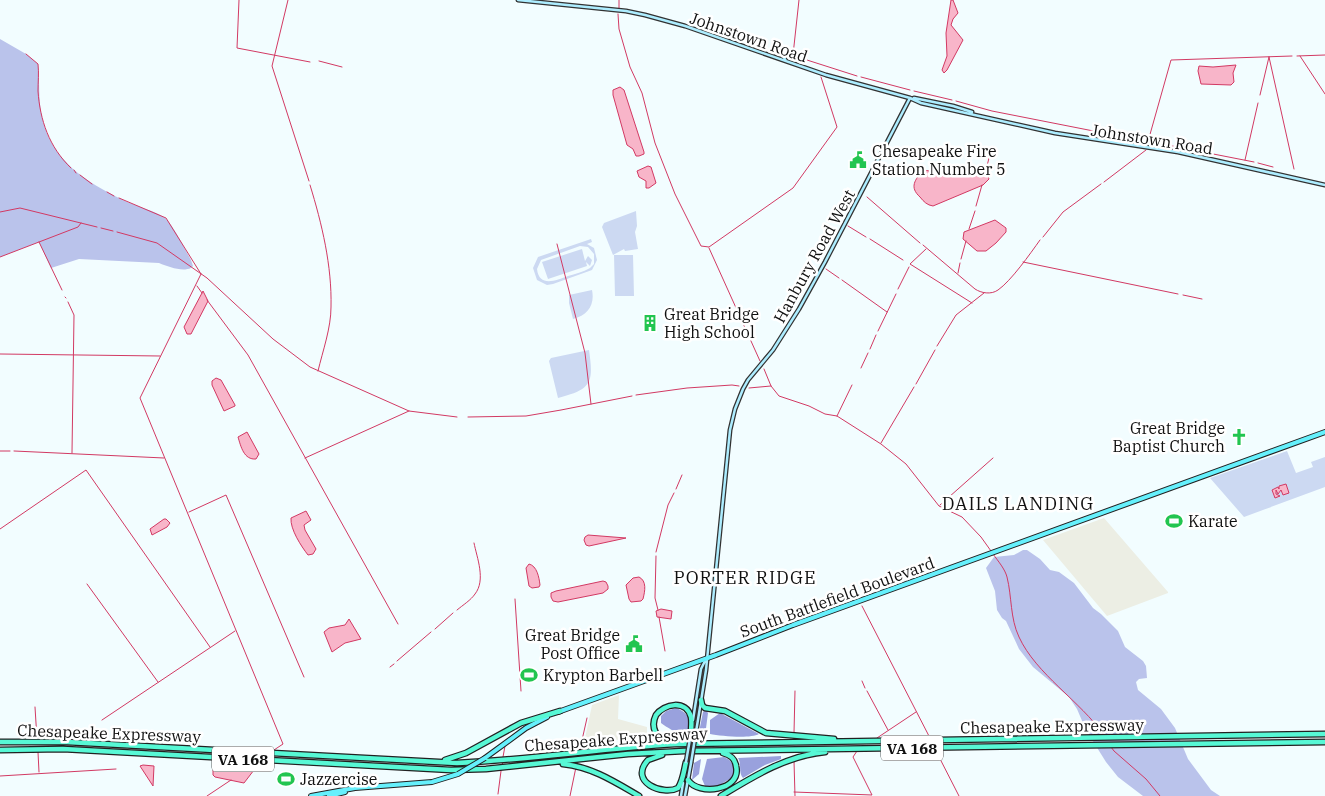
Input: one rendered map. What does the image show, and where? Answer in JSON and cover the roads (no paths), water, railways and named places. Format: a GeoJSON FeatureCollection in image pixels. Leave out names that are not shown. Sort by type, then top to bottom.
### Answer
{"type":"FeatureCollection","features":[{"type":"Feature","properties":{"kind":"highway"},"geometry":{"type":"LineString","coordinates":[[700,700],[705,708],[724,711],[766,732],[867,741]]}},
{"type":"Feature","properties":{"kind":"highway"},"geometry":{"type":"LineString","coordinates":[[693,733],[691,717],[683,707],[668,705],[656,715],[654,727],[660,738],[668,742],[698,744]]}},
{"type":"Feature","properties":{"kind":"highway"},"geometry":{"type":"LineString","coordinates":[[424,760],[446,760],[464,754],[521,723],[560,711]]}},
{"type":"Feature","properties":{"kind":"highway","name":"Chesapeake Expressway"},"geometry":{"type":"LineString","coordinates":[[0,742],[67,742],[457,763],[490,762],[638,746],[1325,734]]}},
{"type":"Feature","properties":{"kind":"highway","name":"Chesapeake Expressway"},"geometry":{"type":"LineString","coordinates":[[0,750],[62,750],[451,770],[486,769],[628,754],[678,752],[1325,742]]}},
{"type":"Feature","properties":{"kind":"highway"},"geometry":{"type":"LineString","coordinates":[[721,796],[758,773],[786,761],[823,752],[855,749]]}},
{"type":"Feature","properties":{"kind":"highway"},"geometry":{"type":"LineString","coordinates":[[688,780],[690,785],[707,791],[716,791],[731,784],[737,774],[736,762],[728,754],[717,751]]}},
{"type":"Feature","properties":{"kind":"highway"},"geometry":{"type":"LineString","coordinates":[[678,752],[657,756],[647,761],[642,774],[648,789],[660,795],[673,792],[678,787],[689,762]]}},
{"type":"Feature","properties":{"kind":"highway"},"geometry":{"type":"LineString","coordinates":[[547,763],[585,768],[600,774],[639,796]]}},
{"type":"Feature","properties":{"kind":"main road","name":"Johnstown Road"},"geometry":{"type":"LineString","coordinates":[[518,0],[626,11],[645,15],[685,26],[826,75],[921,102],[1055,133],[1178,152],[1325,185]]}},
{"type":"Feature","properties":{"kind":"main road"},"geometry":{"type":"LineString","coordinates":[[782,54],[787,62]]}},
{"type":"Feature","properties":{"kind":"main road","name":"Hanbury Road West"},"geometry":{"type":"LineString","coordinates":[[706,658],[730,436],[735,408],[748,380],[773,350],[811,288],[910,98]]}},
{"type":"Feature","properties":{"kind":"main road","name":"South Battlefield Boulevard"},"geometry":{"type":"LineString","coordinates":[[311,796],[331,791],[432,782],[458,774],[485,758],[526,728],[560,711],[793,624],[1325,432]]}},
{"type":"Feature","properties":{"kind":"main road"},"geometry":{"type":"LineString","coordinates":[[693,733],[706,658]]}},
{"type":"Feature","properties":{"kind":"main road"},"geometry":{"type":"LineString","coordinates":[[685,796],[701,669],[706,658]]}},
{"type":"Feature","properties":{"kind":"main road"},"geometry":{"type":"LineString","coordinates":[[681,796],[689,762]]}},
{"type":"Feature","properties":{"kind":"main road","name":"South Battlefield Boulevard"},"geometry":{"type":"LineString","coordinates":[[329,796],[364,788]]}},
{"type":"Feature","properties":{"kind":"waterway"},"geometry":{"type":"LineString","coordinates":[[239,0],[237,48],[310,62]]}},
{"type":"Feature","properties":{"kind":"waterway"},"geometry":{"type":"LineString","coordinates":[[288,0],[272,66],[309,181]]}},
{"type":"Feature","properties":{"kind":"waterway"},"geometry":{"type":"LineString","coordinates":[[619,0],[619,8]]}},
{"type":"Feature","properties":{"kind":"waterway"},"geometry":{"type":"LineString","coordinates":[[793,55],[799,0]]}},
{"type":"Feature","properties":{"kind":"waterway"},"geometry":{"type":"LineString","coordinates":[[618,14],[619,29],[630,67],[642,93],[655,143],[675,194],[701,246],[709,247],[793,188],[837,127],[821,77]]}},
{"type":"Feature","properties":{"kind":"waterway"},"geometry":{"type":"LineString","coordinates":[[785,53],[857,76]]}},
{"type":"Feature","properties":{"kind":"waterway"},"geometry":{"type":"LineString","coordinates":[[26,54],[38,64],[39,102],[47,132],[51,142],[71,168]]}},
{"type":"Feature","properties":{"kind":"waterway"},"geometry":{"type":"LineString","coordinates":[[1297,56],[1325,55]]}},
{"type":"Feature","properties":{"kind":"waterway"},"geometry":{"type":"LineString","coordinates":[[1147,145],[1171,60],[1292,56]]}},
{"type":"Feature","properties":{"kind":"waterway"},"geometry":{"type":"LineString","coordinates":[[1300,56],[1325,94]]}},
{"type":"Feature","properties":{"kind":"waterway"},"geometry":{"type":"LineString","coordinates":[[1269,57],[1294,169]]}},
{"type":"Feature","properties":{"kind":"waterway"},"geometry":{"type":"LineString","coordinates":[[1260,95],[1269,57]]}},
{"type":"Feature","properties":{"kind":"waterway"},"geometry":{"type":"LineString","coordinates":[[319,61],[342,67]]}},
{"type":"Feature","properties":{"kind":"waterway"},"geometry":{"type":"LineString","coordinates":[[861,77],[910,90]]}},
{"type":"Feature","properties":{"kind":"waterway"},"geometry":{"type":"LineString","coordinates":[[914,91],[952,100]]}},
{"type":"Feature","properties":{"kind":"waterway"},"geometry":{"type":"LineString","coordinates":[[956,101],[992,111],[1129,138]]}},
{"type":"Feature","properties":{"kind":"waterway"},"geometry":{"type":"LineString","coordinates":[[1245,160],[1258,103]]}},
{"type":"Feature","properties":{"kind":"waterway"},"geometry":{"type":"LineString","coordinates":[[1133,139],[1194,150]]}},
{"type":"Feature","properties":{"kind":"waterway"},"geometry":{"type":"LineString","coordinates":[[1104,182],[1146,150]]}},
{"type":"Feature","properties":{"kind":"waterway"},"geometry":{"type":"LineString","coordinates":[[1198,151],[1254,162]]}},
{"type":"Feature","properties":{"kind":"waterway"},"geometry":{"type":"LineString","coordinates":[[985,174],[989,158]]}},
{"type":"Feature","properties":{"kind":"waterway"},"geometry":{"type":"LineString","coordinates":[[1258,163],[1273,167]]}},
{"type":"Feature","properties":{"kind":"waterway"},"geometry":{"type":"LineString","coordinates":[[80,175],[92,184]]}},
{"type":"Feature","properties":{"kind":"waterway"},"geometry":{"type":"LineString","coordinates":[[1043,237],[1063,212],[1101,184]]}},
{"type":"Feature","properties":{"kind":"waterway"},"geometry":{"type":"LineString","coordinates":[[310,185],[325,245],[331,292],[330,323],[318,371]]}},
{"type":"Feature","properties":{"kind":"waterway"},"geometry":{"type":"LineString","coordinates":[[976,206],[982,185]]}},
{"type":"Feature","properties":{"kind":"waterway"},"geometry":{"type":"LineString","coordinates":[[107,192],[114,196]]}},
{"type":"Feature","properties":{"kind":"waterway"},"geometry":{"type":"LineString","coordinates":[[867,197],[920,243]]}},
{"type":"Feature","properties":{"kind":"waterway"},"geometry":{"type":"LineString","coordinates":[[119,198],[166,218],[201,274]]}},
{"type":"Feature","properties":{"kind":"waterway"},"geometry":{"type":"LineString","coordinates":[[0,212],[20,208],[97,227]]}},
{"type":"Feature","properties":{"kind":"waterway"},"geometry":{"type":"LineString","coordinates":[[969,229],[975,211]]}},
{"type":"Feature","properties":{"kind":"waterway"},"geometry":{"type":"LineString","coordinates":[[0,257],[78,227],[81,223]]}},
{"type":"Feature","properties":{"kind":"waterway"},"geometry":{"type":"LineString","coordinates":[[848,226],[866,237]]}},
{"type":"Feature","properties":{"kind":"waterway"},"geometry":{"type":"LineString","coordinates":[[101,228],[113,231]]}},
{"type":"Feature","properties":{"kind":"waterway"},"geometry":{"type":"LineString","coordinates":[[117,232],[157,243],[207,278],[273,339],[310,367],[409,411],[457,417]]}},
{"type":"Feature","properties":{"kind":"waterway"},"geometry":{"type":"LineString","coordinates":[[870,239],[903,260]]}},
{"type":"Feature","properties":{"kind":"waterway"},"geometry":{"type":"LineString","coordinates":[[923,245],[975,289],[989,293],[995,292],[1009,280],[1040,240]]}},
{"type":"Feature","properties":{"kind":"waterway"},"geometry":{"type":"LineString","coordinates":[[961,259],[966,241]]}},
{"type":"Feature","properties":{"kind":"waterway"},"geometry":{"type":"LineString","coordinates":[[39,242],[62,290]]}},
{"type":"Feature","properties":{"kind":"waterway"},"geometry":{"type":"LineString","coordinates":[[557,244],[585,353],[591,404]]}},
{"type":"Feature","properties":{"kind":"waterway"},"geometry":{"type":"LineString","coordinates":[[709,248],[760,361]]}},
{"type":"Feature","properties":{"kind":"waterway"},"geometry":{"type":"LineString","coordinates":[[926,249],[910,264],[972,303]]}},
{"type":"Feature","properties":{"kind":"waterway"},"geometry":{"type":"LineString","coordinates":[[1023,262],[1178,294]]}},
{"type":"Feature","properties":{"kind":"waterway"},"geometry":{"type":"LineString","coordinates":[[958,273],[960,263]]}},
{"type":"Feature","properties":{"kind":"waterway"},"geometry":{"type":"LineString","coordinates":[[898,289],[909,267]]}},
{"type":"Feature","properties":{"kind":"waterway"},"geometry":{"type":"LineString","coordinates":[[826,269],[839,278]]}},
{"type":"Feature","properties":{"kind":"waterway"},"geometry":{"type":"LineString","coordinates":[[201,274],[140,398],[283,744],[274,750]]}},
{"type":"Feature","properties":{"kind":"waterway"},"geometry":{"type":"LineString","coordinates":[[842,280],[887,312]]}},
{"type":"Feature","properties":{"kind":"waterway"},"geometry":{"type":"LineString","coordinates":[[197,286],[202,293]]}},
{"type":"Feature","properties":{"kind":"waterway"},"geometry":{"type":"LineString","coordinates":[[937,346],[956,315],[984,293]]}},
{"type":"Feature","properties":{"kind":"waterway"},"geometry":{"type":"LineString","coordinates":[[878,331],[896,294]]}},
{"type":"Feature","properties":{"kind":"waterway"},"geometry":{"type":"LineString","coordinates":[[1183,295],[1202,299]]}},
{"type":"Feature","properties":{"kind":"waterway"},"geometry":{"type":"LineString","coordinates":[[207,300],[248,355],[398,624]]}},
{"type":"Feature","properties":{"kind":"waterway"},"geometry":{"type":"LineString","coordinates":[[68,302],[74,315],[72,453]]}},
{"type":"Feature","properties":{"kind":"waterway"},"geometry":{"type":"LineString","coordinates":[[870,349],[876,335]]}},
{"type":"Feature","properties":{"kind":"waterway"},"geometry":{"type":"LineString","coordinates":[[916,384],[935,350]]}},
{"type":"Feature","properties":{"kind":"waterway"},"geometry":{"type":"LineString","coordinates":[[861,368],[868,353]]}},
{"type":"Feature","properties":{"kind":"waterway"},"geometry":{"type":"LineString","coordinates":[[0,354],[160,356]]}},
{"type":"Feature","properties":{"kind":"waterway"},"geometry":{"type":"LineString","coordinates":[[764,369],[771,386],[779,396],[809,406],[825,414],[837,416],[881,444],[906,464],[939,506],[962,517],[991,551]]}},
{"type":"Feature","properties":{"kind":"waterway"},"geometry":{"type":"LineString","coordinates":[[837,416],[852,385]]}},
{"type":"Feature","properties":{"kind":"waterway"},"geometry":{"type":"LineString","coordinates":[[636,395],[687,388],[739,386]]}},
{"type":"Feature","properties":{"kind":"waterway"},"geometry":{"type":"LineString","coordinates":[[749,388],[771,386]]}},
{"type":"Feature","properties":{"kind":"waterway"},"geometry":{"type":"LineString","coordinates":[[881,443],[914,387]]}},
{"type":"Feature","properties":{"kind":"waterway"},"geometry":{"type":"LineString","coordinates":[[468,417],[526,416],[632,396]]}},
{"type":"Feature","properties":{"kind":"waterway"},"geometry":{"type":"LineString","coordinates":[[305,458],[409,411]]}},
{"type":"Feature","properties":{"kind":"waterway"},"geometry":{"type":"LineString","coordinates":[[0,451],[10,451]]}},
{"type":"Feature","properties":{"kind":"waterway"},"geometry":{"type":"LineString","coordinates":[[14,451],[164,458]]}},
{"type":"Feature","properties":{"kind":"waterway"},"geometry":{"type":"LineString","coordinates":[[940,505],[993,458]]}},
{"type":"Feature","properties":{"kind":"waterway"},"geometry":{"type":"LineString","coordinates":[[0,529],[86,470],[210,647]]}},
{"type":"Feature","properties":{"kind":"waterway"},"geometry":{"type":"LineString","coordinates":[[676,489],[682,475]]}},
{"type":"Feature","properties":{"kind":"waterway"},"geometry":{"type":"LineString","coordinates":[[656,552],[668,505],[674,493]]}},
{"type":"Feature","properties":{"kind":"waterway"},"geometry":{"type":"LineString","coordinates":[[189,512],[226,495],[304,677]]}},
{"type":"Feature","properties":{"kind":"waterway"},"geometry":{"type":"LineString","coordinates":[[457,610],[473,596],[480,582],[480,569],[474,543]]}},
{"type":"Feature","properties":{"kind":"waterway"},"geometry":{"type":"LineString","coordinates":[[993,554],[1006,574],[1014,622],[1019,637],[1036,663],[1104,735]]}},
{"type":"Feature","properties":{"kind":"waterway"},"geometry":{"type":"LineString","coordinates":[[656,556],[655,598],[658,610]]}},
{"type":"Feature","properties":{"kind":"waterway"},"geometry":{"type":"LineString","coordinates":[[87,584],[158,682]]}},
{"type":"Feature","properties":{"kind":"waterway"},"geometry":{"type":"LineString","coordinates":[[515,599],[521,691]]}},
{"type":"Feature","properties":{"kind":"waterway"},"geometry":{"type":"LineString","coordinates":[[862,606],[930,738]]}},
{"type":"Feature","properties":{"kind":"waterway"},"geometry":{"type":"LineString","coordinates":[[435,629],[453,613]]}},
{"type":"Feature","properties":{"kind":"waterway"},"geometry":{"type":"LineString","coordinates":[[659,617],[665,651]]}},
{"type":"Feature","properties":{"kind":"waterway"},"geometry":{"type":"LineString","coordinates":[[102,720],[235,631]]}},
{"type":"Feature","properties":{"kind":"waterway"},"geometry":{"type":"LineString","coordinates":[[397,661],[431,632]]}},
{"type":"Feature","properties":{"kind":"waterway"},"geometry":{"type":"LineString","coordinates":[[390,667],[394,664]]}},
{"type":"Feature","properties":{"kind":"waterway"},"geometry":{"type":"LineString","coordinates":[[862,681],[865,688]]}},
{"type":"Feature","properties":{"kind":"waterway"},"geometry":{"type":"LineString","coordinates":[[794,733],[795,691]]}},
{"type":"Feature","properties":{"kind":"waterway"},"geometry":{"type":"LineString","coordinates":[[867,691],[888,730]]}},
{"type":"Feature","properties":{"kind":"waterway"},"geometry":{"type":"LineString","coordinates":[[35,707],[37,739]]}},
{"type":"Feature","properties":{"kind":"waterway"},"geometry":{"type":"LineString","coordinates":[[877,738],[916,712]]}},
{"type":"Feature","properties":{"kind":"waterway"},"geometry":{"type":"LineString","coordinates":[[580,749],[587,718]]}},
{"type":"Feature","properties":{"kind":"waterway"},"geometry":{"type":"LineString","coordinates":[[503,757],[505,746]]}},
{"type":"Feature","properties":{"kind":"waterway"},"geometry":{"type":"LineString","coordinates":[[1111,747],[1146,779],[1160,796]]}},
{"type":"Feature","properties":{"kind":"waterway"},"geometry":{"type":"LineString","coordinates":[[794,792],[872,795],[853,757],[857,751]]}},
{"type":"Feature","properties":{"kind":"waterway"},"geometry":{"type":"LineString","coordinates":[[936,751],[959,796]]}},
{"type":"Feature","properties":{"kind":"waterway"},"geometry":{"type":"LineString","coordinates":[[38,752],[39,772]]}},
{"type":"Feature","properties":{"kind":"waterway"},"geometry":{"type":"LineString","coordinates":[[794,761],[795,796]]}},
{"type":"Feature","properties":{"kind":"waterway"},"geometry":{"type":"LineString","coordinates":[[247,769],[256,762]]}},
{"type":"Feature","properties":{"kind":"waterway"},"geometry":{"type":"LineString","coordinates":[[570,796],[576,767]]}},
{"type":"Feature","properties":{"kind":"waterway"},"geometry":{"type":"LineString","coordinates":[[0,776],[116,769]]}},
{"type":"Feature","properties":{"kind":"waterway"},"geometry":{"type":"LineString","coordinates":[[498,794],[501,771]]}},
{"type":"Feature","properties":{"kind":"waterway"},"geometry":{"type":"LineString","coordinates":[[207,796],[231,780]]}},
{"type":"Feature","properties":{"kind":"place","name":"Chesapeake Fire Station Number 5"},"geometry":{"type":"Point","coordinates":[858,160]}},
{"type":"Feature","properties":{"kind":"place","name":"Great Bridge High School"},"geometry":{"type":"Point","coordinates":[650,323]}},
{"type":"Feature","properties":{"kind":"place","name":"Great Bridge Baptist Church"},"geometry":{"type":"Point","coordinates":[1239,437]}},
{"type":"Feature","properties":{"kind":"place","name":"Karate"},"geometry":{"type":"Point","coordinates":[1174,521]}},
{"type":"Feature","properties":{"kind":"place","name":"Great Bridge Post Office"},"geometry":{"type":"Point","coordinates":[634,644]}},
{"type":"Feature","properties":{"kind":"place","name":"Krypton Barbell"},"geometry":{"type":"Point","coordinates":[529,675]}},
{"type":"Feature","properties":{"kind":"place","name":"Jazzercise"},"geometry":{"type":"Point","coordinates":[286,779]}},
{"type":"Feature","properties":{"kind":"district","name":"DAILS LANDING"},"geometry":{"type":"Point","coordinates":[1018,503]}},
{"type":"Feature","properties":{"kind":"district","name":"PORTER RIDGE"},"geometry":{"type":"Point","coordinates":[745,577]}}]}
